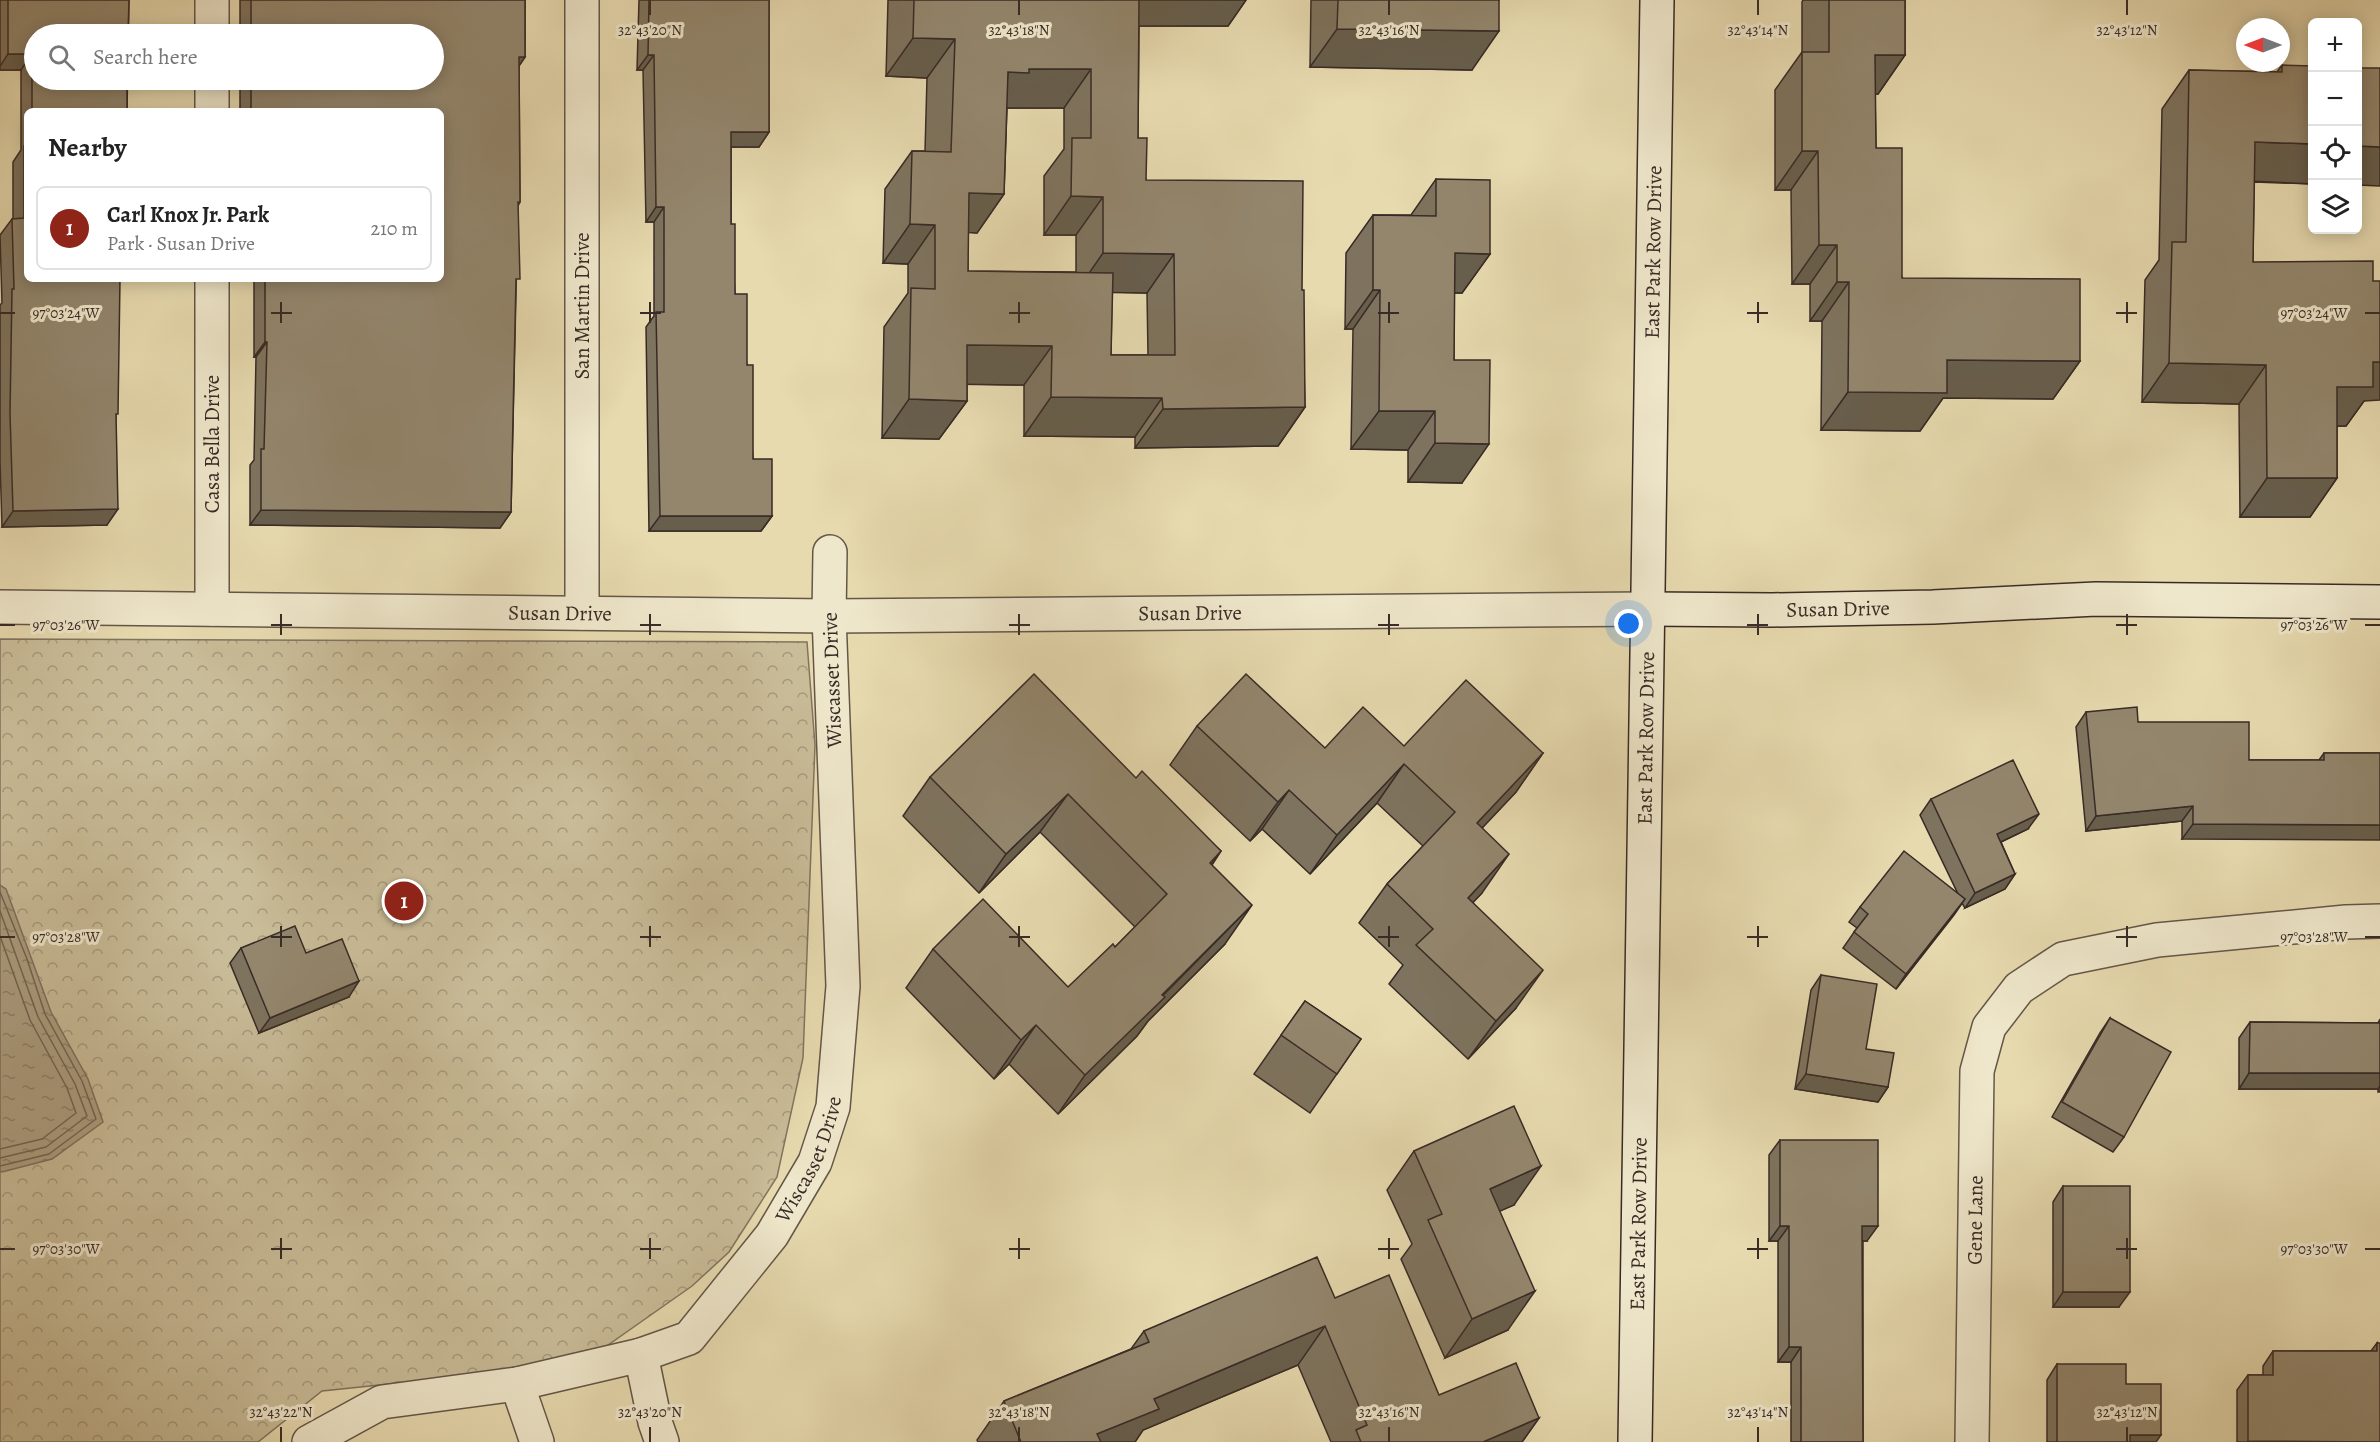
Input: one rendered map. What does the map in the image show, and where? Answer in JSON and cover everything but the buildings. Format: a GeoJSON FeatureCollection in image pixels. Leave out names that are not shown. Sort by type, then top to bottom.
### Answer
{"type":"FeatureCollection","features":[{"type":"Feature","properties":{"kind":"street"},"geometry":{"type":"LineString","coordinates":[[212,0],[212,24]]}},
{"type":"Feature","properties":{"kind":"street","name":"San Martin Drive"},"geometry":{"type":"LineString","coordinates":[[582,0],[582,613]]}},
{"type":"Feature","properties":{"kind":"street","name":"East Park Row Drive"},"geometry":{"type":"LineString","coordinates":[[1635,1442],[1656,0]]}},
{"type":"Feature","properties":{"kind":"street"},"geometry":{"type":"LineString","coordinates":[[212,90],[212,108]]}},
{"type":"Feature","properties":{"kind":"street","name":"Casa Bella Drive"},"geometry":{"type":"LineString","coordinates":[[212,282],[212,609]]}},
{"type":"Feature","properties":{"kind":"street","name":"Wiscasset Drive"},"geometry":{"type":"LineString","coordinates":[[309,1442],[382,1402],[517,1384],[641,1356],[689,1338],[772,1235],[814,1162],[833,1107],[843,986],[829,616],[830,552]]}},
{"type":"Feature","properties":{"kind":"street","name":"Susan Drive"},"geometry":{"type":"LineString","coordinates":[[0,607],[829,616],[1772,610],[1933,607],[2096,599],[2380,602]]}},
{"type":"Feature","properties":{"kind":"street","name":"Gene Lane"},"geometry":{"type":"LineString","coordinates":[[1972,1442],[1977,1071],[1989,1027],[2019,988],[2062,959],[2157,940],[2346,922],[2380,921]]}},
{"type":"Feature","properties":{"kind":"street"},"geometry":{"type":"LineString","coordinates":[[641,1356],[655,1422],[662,1442]]}},
{"type":"Feature","properties":{"kind":"street"},"geometry":{"type":"LineString","coordinates":[[517,1384],[537,1442]]}},
{"type":"Feature","properties":{"kind":"green space"},"geometry":{"type":"Polygon","coordinates":[[[0,639],[807,642],[815,745],[803,1058],[777,1177],[729,1252],[692,1286],[581,1364],[322,1391],[258,1442],[0,1442],[0,639]]]}},
{"type":"Feature","properties":{"kind":"water"},"geometry":{"type":"Polygon","coordinates":[[[0,885],[6,889],[51,1012],[88,1079],[103,1122],[52,1159],[2,1172],[0,1171],[0,885]]]}},
{"type":"Feature","properties":{"kind":"place","name":"Carl Knox Jr. Park"},"geometry":{"type":"Point","coordinates":[404,901]}}]}
